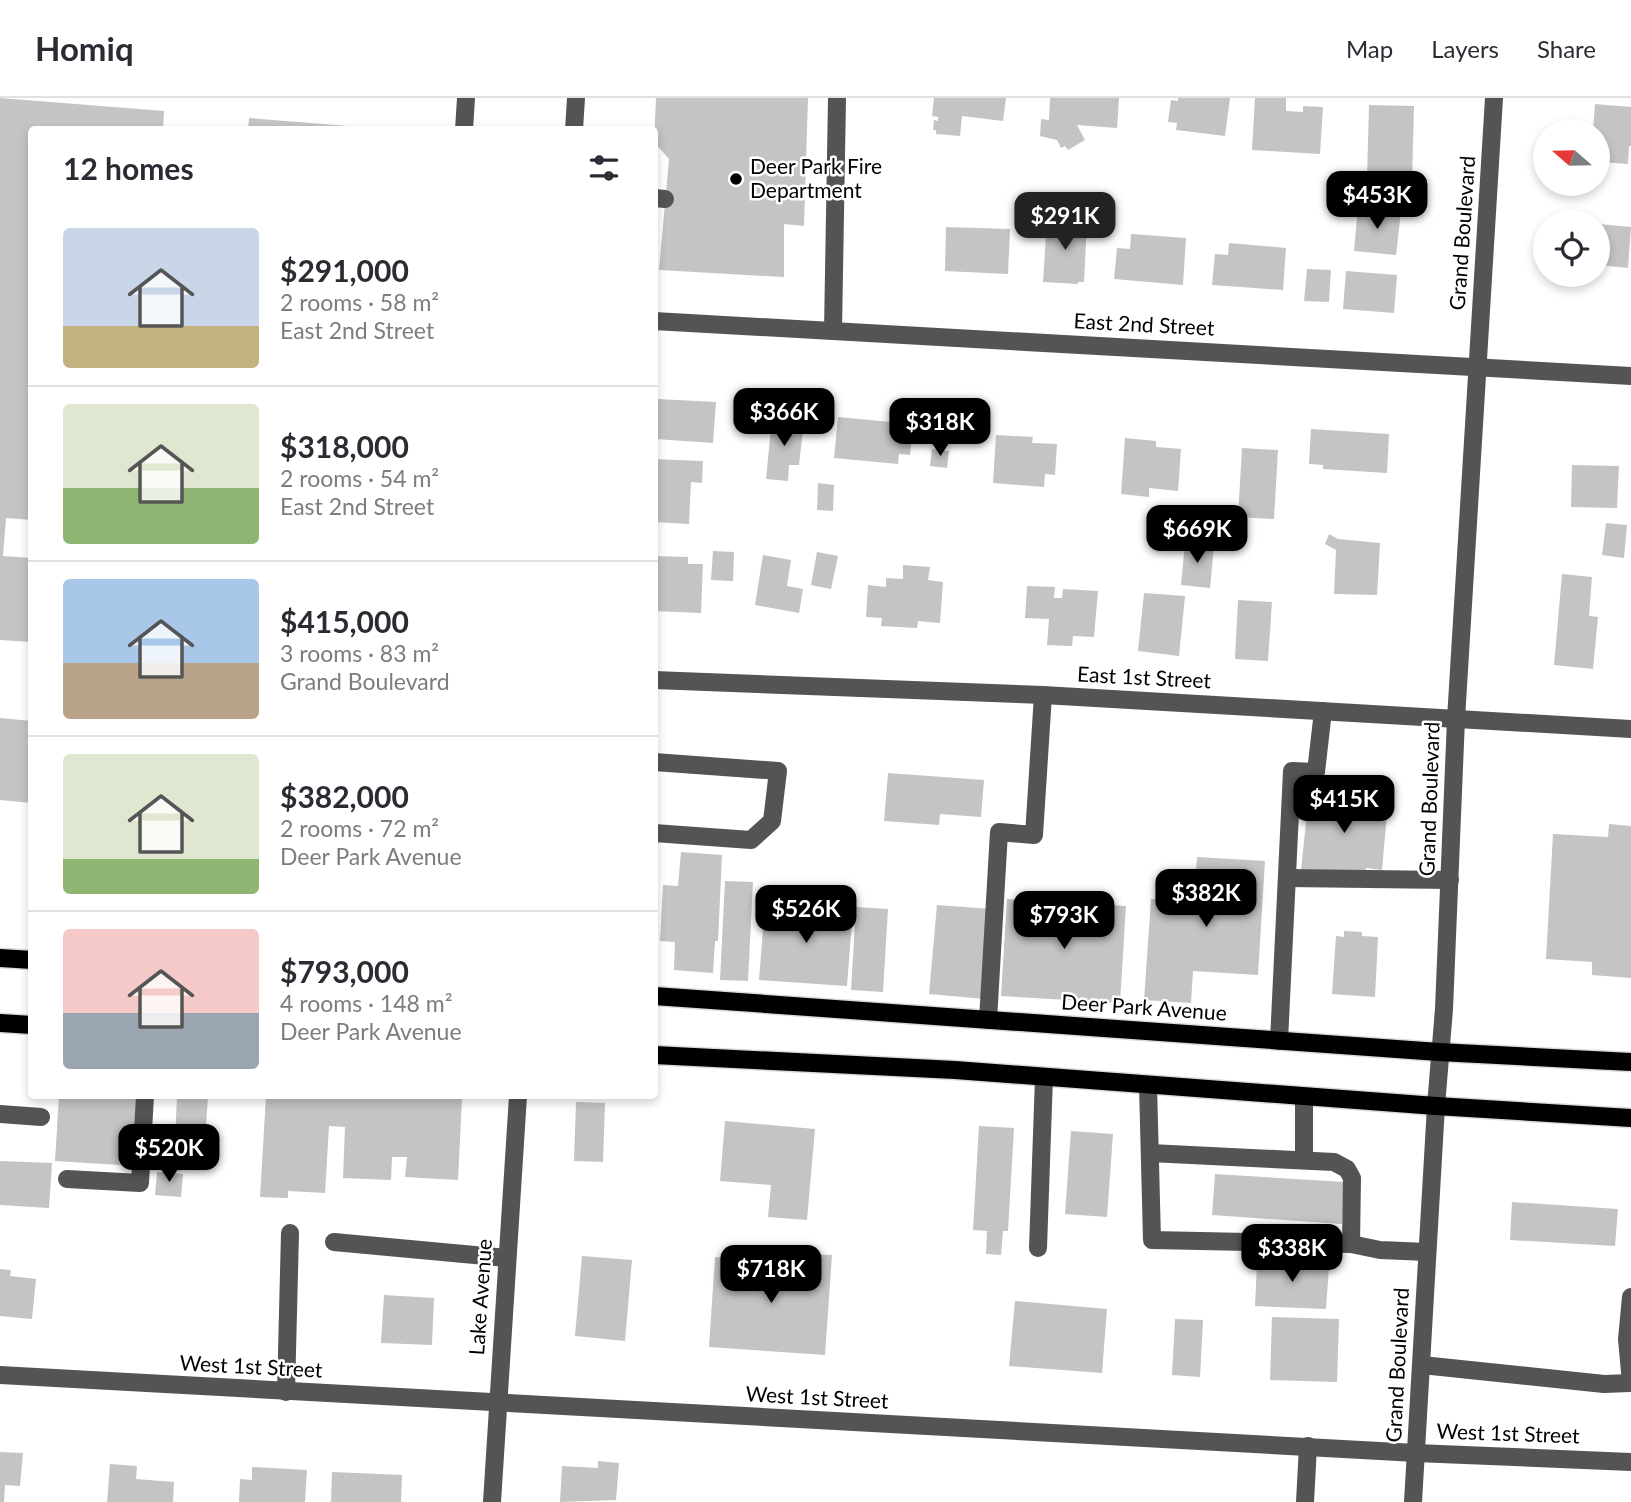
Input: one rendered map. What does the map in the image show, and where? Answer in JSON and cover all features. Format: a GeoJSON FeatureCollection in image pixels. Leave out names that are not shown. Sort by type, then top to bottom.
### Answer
{"type":"FeatureCollection","features":[{"type":"Feature","properties":{"kind":"main road"},"geometry":{"type":"LineString","coordinates":[[0,958],[28,960]]}},
{"type":"Feature","properties":{"kind":"main road","name":"Deer Park Avenue"},"geometry":{"type":"LineString","coordinates":[[658,996],[1439,1052],[1631,1062]]}},
{"type":"Feature","properties":{"kind":"main road"},"geometry":{"type":"LineString","coordinates":[[0,1023],[28,1024]]}},
{"type":"Feature","properties":{"kind":"main road"},"geometry":{"type":"LineString","coordinates":[[658,1055],[955,1070],[1304,1097],[1631,1118]]}},
{"type":"Feature","properties":{"kind":"street"},"geometry":{"type":"LineString","coordinates":[[464,126],[466,98]]}},
{"type":"Feature","properties":{"kind":"street"},"geometry":{"type":"LineString","coordinates":[[574,126],[576,98]]}},
{"type":"Feature","properties":{"kind":"street"},"geometry":{"type":"LineString","coordinates":[[833,331],[837,98]]}},
{"type":"Feature","properties":{"kind":"street","name":"Grand Boulevard"},"geometry":{"type":"LineString","coordinates":[[1413,1502],[1450,880],[1456,719],[1494,98]]}},
{"type":"Feature","properties":{"kind":"street","name":"East 2nd Street"},"geometry":{"type":"LineString","coordinates":[[658,321],[1631,376]]}},
{"type":"Feature","properties":{"kind":"street","name":"East 1st Street"},"geometry":{"type":"LineString","coordinates":[[658,680],[1043,695],[1631,729]]}},
{"type":"Feature","properties":{"kind":"street"},"geometry":{"type":"LineString","coordinates":[[988,1020],[999,832],[1034,835],[1043,695]]}},
{"type":"Feature","properties":{"kind":"street"},"geometry":{"type":"LineString","coordinates":[[1279,1041],[1292,771],[1316,772],[1323,710]]}},
{"type":"Feature","properties":{"kind":"street"},"geometry":{"type":"LineString","coordinates":[[658,762],[778,771],[772,821],[751,840],[658,833]]}},
{"type":"Feature","properties":{"kind":"street"},"geometry":{"type":"LineString","coordinates":[[1287,878],[1450,880]]}},
{"type":"Feature","properties":{"kind":"street"},"geometry":{"type":"LineString","coordinates":[[1038,1248],[1044,1077]]}},
{"type":"Feature","properties":{"kind":"street"},"geometry":{"type":"LineString","coordinates":[[1148,1085],[1152,1240],[1351,1244],[1380,1250],[1427,1252]]}},
{"type":"Feature","properties":{"kind":"street"},"geometry":{"type":"LineString","coordinates":[[1304,1097],[1304,1160]]}},
{"type":"Feature","properties":{"kind":"street"},"geometry":{"type":"LineString","coordinates":[[67,1179],[140,1183],[145,1099]]}},
{"type":"Feature","properties":{"kind":"street","name":"Lake Avenue"},"geometry":{"type":"LineString","coordinates":[[492,1502],[518,1099]]}},
{"type":"Feature","properties":{"kind":"street"},"geometry":{"type":"LineString","coordinates":[[0,1114],[41,1116]]}},
{"type":"Feature","properties":{"kind":"street"},"geometry":{"type":"LineString","coordinates":[[1150,1153],[1334,1162],[1347,1169],[1352,1178],[1351,1244]]}},
{"type":"Feature","properties":{"kind":"street"},"geometry":{"type":"LineString","coordinates":[[286,1392],[290,1233]]}},
{"type":"Feature","properties":{"kind":"street"},"geometry":{"type":"LineString","coordinates":[[334,1242],[507,1258]]}},
{"type":"Feature","properties":{"kind":"street"},"geometry":{"type":"LineString","coordinates":[[1422,1365],[1604,1384],[1630,1383],[1627,1339],[1631,1297]]}},
{"type":"Feature","properties":{"kind":"street","name":"West 1st Street"},"geometry":{"type":"LineString","coordinates":[[0,1375],[497,1404],[1631,1462]]}},
{"type":"Feature","properties":{"kind":"street"},"geometry":{"type":"LineString","coordinates":[[1305,1502],[1308,1446]]}},
{"type":"Feature","properties":{"kind":"building"},"geometry":{"type":"Polygon","coordinates":[[[0,98],[164,111],[163,126],[28,126],[28,520],[6,518],[3,556],[28,558],[28,642],[0,640],[0,98]]]}},
{"type":"Feature","properties":{"kind":"building","name":"Deer Park Fire Department"},"geometry":{"type":"Polygon","coordinates":[[[656,98],[808,98],[804,226],[784,224],[784,277],[659,270],[669,159],[658,147],[658,126],[655,126],[656,98]]]}},
{"type":"Feature","properties":{"kind":"building"},"geometry":{"type":"Polygon","coordinates":[[[934,98],[1006,98],[1003,121],[962,116],[960,136],[936,134],[936,130],[933,130],[934,120],[938,121],[938,117],[932,116],[934,98]]]}},
{"type":"Feature","properties":{"kind":"building"},"geometry":{"type":"Polygon","coordinates":[[[1050,98],[1119,98],[1117,128],[1077,125],[1085,140],[1068,150],[1065,146],[1061,148],[1057,140],[1040,136],[1041,119],[1049,120],[1050,98]]]}},
{"type":"Feature","properties":{"kind":"building"},"geometry":{"type":"Polygon","coordinates":[[[1178,98],[1230,98],[1225,136],[1176,130],[1177,123],[1168,122],[1171,100],[1178,101],[1178,98]]]}},
{"type":"Feature","properties":{"kind":"building"},"geometry":{"type":"Polygon","coordinates":[[[1255,98],[1286,98],[1286,111],[1303,112],[1303,106],[1323,107],[1320,154],[1252,150],[1255,98]]]}},
{"type":"Feature","properties":{"kind":"building"},"geometry":{"type":"Polygon","coordinates":[[[1595,104],[1631,107],[1628,164],[1610,163],[1610,119],[1594,119],[1595,104]]]}},
{"type":"Feature","properties":{"kind":"building"},"geometry":{"type":"Polygon","coordinates":[[[1369,105],[1414,106],[1412,180],[1367,178],[1369,105]]]}},
{"type":"Feature","properties":{"kind":"building"},"geometry":{"type":"Polygon","coordinates":[[[249,118],[348,126],[248,126],[249,118]]]}},
{"type":"Feature","properties":{"kind":"building"},"geometry":{"type":"Polygon","coordinates":[[[1358,207],[1401,211],[1396,255],[1354,251],[1358,207]]]}},
{"type":"Feature","properties":{"kind":"building"},"geometry":{"type":"Polygon","coordinates":[[[1047,220],[1087,222],[1084,282],[1043,282],[1047,220]]]}},
{"type":"Feature","properties":{"kind":"building"},"geometry":{"type":"Polygon","coordinates":[[[1610,225],[1631,227],[1628,268],[1610,266],[1610,225]]]}},
{"type":"Feature","properties":{"kind":"building"},"geometry":{"type":"Polygon","coordinates":[[[946,227],[1010,229],[1008,274],[945,271],[946,227]]]}},
{"type":"Feature","properties":{"kind":"building"},"geometry":{"type":"Polygon","coordinates":[[[1131,234],[1186,238],[1183,285],[1114,279],[1117,248],[1130,249],[1131,234]]]}},
{"type":"Feature","properties":{"kind":"building"},"geometry":{"type":"Polygon","coordinates":[[[1229,243],[1286,248],[1283,290],[1212,285],[1215,254],[1228,255],[1229,243]]]}},
{"type":"Feature","properties":{"kind":"building"},"geometry":{"type":"Polygon","coordinates":[[[1307,269],[1331,270],[1329,302],[1304,301],[1307,269]]]}},
{"type":"Feature","properties":{"kind":"building"},"geometry":{"type":"Polygon","coordinates":[[[1346,271],[1397,275],[1394,313],[1343,309],[1346,271]]]}},
{"type":"Feature","properties":{"kind":"building"},"geometry":{"type":"Polygon","coordinates":[[[658,399],[716,402],[713,443],[658,439],[658,399]]]}},
{"type":"Feature","properties":{"kind":"building"},"geometry":{"type":"Polygon","coordinates":[[[838,417],[913,424],[910,455],[899,454],[898,464],[834,458],[838,417]]]}},
{"type":"Feature","properties":{"kind":"building"},"geometry":{"type":"Polygon","coordinates":[[[772,418],[804,420],[799,465],[789,465],[788,481],[766,479],[772,418]]]}},
{"type":"Feature","properties":{"kind":"building"},"geometry":{"type":"Polygon","coordinates":[[[1311,429],[1389,434],[1387,473],[1323,469],[1323,465],[1309,464],[1311,429]]]}},
{"type":"Feature","properties":{"kind":"building"},"geometry":{"type":"Polygon","coordinates":[[[996,435],[1033,437],[1032,443],[1057,444],[1055,475],[1045,474],[1044,487],[993,483],[996,435]]]}},
{"type":"Feature","properties":{"kind":"building"},"geometry":{"type":"Polygon","coordinates":[[[1125,438],[1156,441],[1156,447],[1181,449],[1178,491],[1149,488],[1149,497],[1121,494],[1125,438]]]}},
{"type":"Feature","properties":{"kind":"building"},"geometry":{"type":"Polygon","coordinates":[[[1242,448],[1278,450],[1274,519],[1238,517],[1242,448]]]}},
{"type":"Feature","properties":{"kind":"building"},"geometry":{"type":"Polygon","coordinates":[[[932,449],[949,451],[947,468],[930,466],[932,449]]]}},
{"type":"Feature","properties":{"kind":"building"},"geometry":{"type":"Polygon","coordinates":[[[658,459],[703,461],[702,483],[691,482],[689,524],[658,522],[658,459]]]}},
{"type":"Feature","properties":{"kind":"building"},"geometry":{"type":"Polygon","coordinates":[[[1572,465],[1619,466],[1617,508],[1571,507],[1572,465]]]}},
{"type":"Feature","properties":{"kind":"building"},"geometry":{"type":"Polygon","coordinates":[[[818,483],[834,485],[833,511],[817,510],[818,483]]]}},
{"type":"Feature","properties":{"kind":"building"},"geometry":{"type":"Polygon","coordinates":[[[1606,523],[1627,525],[1624,558],[1602,555],[1606,523]]]}},
{"type":"Feature","properties":{"kind":"building"},"geometry":{"type":"Polygon","coordinates":[[[1329,534],[1338,539],[1380,543],[1377,595],[1334,594],[1336,550],[1325,544],[1329,534]]]}},
{"type":"Feature","properties":{"kind":"building"},"geometry":{"type":"Polygon","coordinates":[[[1185,542],[1214,546],[1210,588],[1181,585],[1185,542]]]}},
{"type":"Feature","properties":{"kind":"building"},"geometry":{"type":"Polygon","coordinates":[[[713,551],[734,552],[733,581],[711,580],[713,551]]]}},
{"type":"Feature","properties":{"kind":"building"},"geometry":{"type":"Polygon","coordinates":[[[817,552],[838,556],[831,589],[811,585],[817,552]]]}},
{"type":"Feature","properties":{"kind":"building"},"geometry":{"type":"Polygon","coordinates":[[[763,555],[791,560],[787,586],[803,589],[799,613],[755,605],[763,555]]]}},
{"type":"Feature","properties":{"kind":"building"},"geometry":{"type":"Polygon","coordinates":[[[658,556],[688,557],[688,564],[703,564],[701,613],[658,611],[658,556]]]}},
{"type":"Feature","properties":{"kind":"building"},"geometry":{"type":"Polygon","coordinates":[[[903,565],[930,567],[928,580],[943,582],[940,623],[918,621],[917,628],[881,626],[882,618],[866,617],[868,585],[886,587],[886,578],[903,579],[903,565]]]}},
{"type":"Feature","properties":{"kind":"building"},"geometry":{"type":"Polygon","coordinates":[[[1562,574],[1592,577],[1589,616],[1598,617],[1593,669],[1554,665],[1562,574]]]}},
{"type":"Feature","properties":{"kind":"building"},"geometry":{"type":"Polygon","coordinates":[[[1027,586],[1055,587],[1054,598],[1062,598],[1063,589],[1098,591],[1094,637],[1073,636],[1072,646],[1047,645],[1049,619],[1025,618],[1027,586]]]}},
{"type":"Feature","properties":{"kind":"building"},"geometry":{"type":"Polygon","coordinates":[[[1144,593],[1185,596],[1179,656],[1138,651],[1144,593]]]}},
{"type":"Feature","properties":{"kind":"building"},"geometry":{"type":"Polygon","coordinates":[[[1238,600],[1272,602],[1268,661],[1235,659],[1238,600]]]}},
{"type":"Feature","properties":{"kind":"building"},"geometry":{"type":"Polygon","coordinates":[[[0,718],[28,721],[28,803],[0,800],[0,718]]]}},
{"type":"Feature","properties":{"kind":"building"},"geometry":{"type":"Polygon","coordinates":[[[888,773],[984,780],[981,817],[940,814],[939,825],[884,821],[888,773]]]}},
{"type":"Feature","properties":{"kind":"building"},"geometry":{"type":"Polygon","coordinates":[[[1309,794],[1388,802],[1382,870],[1366,868],[1365,875],[1301,870],[1309,794]]]}},
{"type":"Feature","properties":{"kind":"building"},"geometry":{"type":"Polygon","coordinates":[[[1609,824],[1631,826],[1631,978],[1592,975],[1592,962],[1546,959],[1553,834],[1608,837],[1609,824]]]}},
{"type":"Feature","properties":{"kind":"building"},"geometry":{"type":"Polygon","coordinates":[[[681,852],[722,855],[718,941],[715,941],[713,973],[674,970],[675,942],[660,941],[663,885],[678,886],[681,852]]]}},
{"type":"Feature","properties":{"kind":"building"},"geometry":{"type":"Polygon","coordinates":[[[1197,857],[1265,861],[1258,975],[1193,971],[1191,1003],[1144,1000],[1151,899],[1194,901],[1197,857]]]}},
{"type":"Feature","properties":{"kind":"building"},"geometry":{"type":"Polygon","coordinates":[[[725,881],[753,882],[748,981],[720,980],[725,881]]]}},
{"type":"Feature","properties":{"kind":"building"},"geometry":{"type":"Polygon","coordinates":[[[1007,899],[1126,906],[1120,1003],[1001,996],[1007,899]]]}},
{"type":"Feature","properties":{"kind":"building"},"geometry":{"type":"Polygon","coordinates":[[[765,903],[853,909],[847,986],[759,980],[765,903]]]}},
{"type":"Feature","properties":{"kind":"building"},"geometry":{"type":"Polygon","coordinates":[[[937,905],[992,909],[985,999],[929,994],[937,905]]]}},
{"type":"Feature","properties":{"kind":"building"},"geometry":{"type":"Polygon","coordinates":[[[856,907],[888,909],[883,992],[851,990],[856,907]]]}},
{"type":"Feature","properties":{"kind":"building"},"geometry":{"type":"Polygon","coordinates":[[[1344,931],[1362,932],[1362,936],[1378,937],[1375,997],[1332,994],[1336,936],[1344,937],[1344,931]]]}},
{"type":"Feature","properties":{"kind":"building"},"geometry":{"type":"Polygon","coordinates":[[[59,1099],[140,1099],[136,1166],[55,1161],[59,1099]]]}},
{"type":"Feature","properties":{"kind":"building"},"geometry":{"type":"Polygon","coordinates":[[[177,1099],[208,1099],[205,1142],[175,1141],[177,1099]]]}},
{"type":"Feature","properties":{"kind":"building"},"geometry":{"type":"Polygon","coordinates":[[[266,1099],[462,1099],[458,1180],[405,1177],[407,1157],[392,1157],[391,1180],[343,1178],[345,1127],[329,1126],[325,1193],[288,1191],[288,1198],[260,1197],[266,1099]]]}},
{"type":"Feature","properties":{"kind":"building"},"geometry":{"type":"Polygon","coordinates":[[[576,1102],[605,1103],[603,1162],[574,1161],[576,1102]]]}},
{"type":"Feature","properties":{"kind":"building"},"geometry":{"type":"Polygon","coordinates":[[[725,1121],[815,1129],[807,1220],[768,1217],[771,1185],[720,1181],[725,1121]]]}},
{"type":"Feature","properties":{"kind":"building"},"geometry":{"type":"Polygon","coordinates":[[[979,1126],[1014,1128],[1008,1231],[1003,1231],[1001,1255],[986,1254],[987,1231],[973,1230],[979,1126]]]}},
{"type":"Feature","properties":{"kind":"building"},"geometry":{"type":"Polygon","coordinates":[[[1071,1131],[1113,1134],[1107,1217],[1065,1214],[1071,1131]]]}},
{"type":"Feature","properties":{"kind":"building"},"geometry":{"type":"Polygon","coordinates":[[[0,1161],[52,1163],[49,1208],[0,1205],[0,1161]]]}},
{"type":"Feature","properties":{"kind":"building"},"geometry":{"type":"Polygon","coordinates":[[[157,1172],[183,1174],[181,1197],[155,1195],[157,1172]]]}},
{"type":"Feature","properties":{"kind":"building"},"geometry":{"type":"Polygon","coordinates":[[[1215,1174],[1345,1182],[1342,1224],[1212,1215],[1215,1174]]]}},
{"type":"Feature","properties":{"kind":"building"},"geometry":{"type":"Polygon","coordinates":[[[1512,1202],[1618,1209],[1615,1246],[1510,1240],[1512,1202]]]}},
{"type":"Feature","properties":{"kind":"building"},"geometry":{"type":"Polygon","coordinates":[[[807,1254],[832,1255],[825,1355],[709,1347],[715,1257],[806,1264],[807,1254]]]}},
{"type":"Feature","properties":{"kind":"building"},"geometry":{"type":"Polygon","coordinates":[[[582,1256],[632,1260],[625,1341],[575,1336],[582,1256]]]}},
{"type":"Feature","properties":{"kind":"building"},"geometry":{"type":"Polygon","coordinates":[[[1260,1259],[1325,1263],[1325,1267],[1329,1267],[1326,1309],[1255,1306],[1257,1263],[1260,1263],[1260,1259]]]}},
{"type":"Feature","properties":{"kind":"building"},"geometry":{"type":"Polygon","coordinates":[[[0,1269],[11,1270],[10,1276],[36,1279],[32,1319],[0,1316],[0,1269]]]}},
{"type":"Feature","properties":{"kind":"building"},"geometry":{"type":"Polygon","coordinates":[[[384,1295],[434,1298],[432,1345],[381,1343],[384,1295]]]}},
{"type":"Feature","properties":{"kind":"building"},"geometry":{"type":"Polygon","coordinates":[[[1015,1301],[1107,1309],[1102,1373],[1009,1366],[1015,1301]]]}},
{"type":"Feature","properties":{"kind":"building"},"geometry":{"type":"Polygon","coordinates":[[[1272,1317],[1339,1319],[1337,1382],[1270,1380],[1272,1317]]]}},
{"type":"Feature","properties":{"kind":"building"},"geometry":{"type":"Polygon","coordinates":[[[1175,1319],[1203,1320],[1200,1377],[1172,1375],[1175,1319]]]}},
{"type":"Feature","properties":{"kind":"building"},"geometry":{"type":"Polygon","coordinates":[[[0,1452],[23,1453],[20,1486],[5,1485],[4,1502],[0,1502],[0,1452]]]}},
{"type":"Feature","properties":{"kind":"building"},"geometry":{"type":"Polygon","coordinates":[[[598,1461],[619,1463],[616,1500],[560,1502],[562,1466],[598,1468],[598,1461]]]}},
{"type":"Feature","properties":{"kind":"building"},"geometry":{"type":"Polygon","coordinates":[[[110,1464],[137,1466],[136,1479],[174,1482],[173,1502],[107,1502],[110,1464]]]}},
{"type":"Feature","properties":{"kind":"building"},"geometry":{"type":"Polygon","coordinates":[[[252,1467],[307,1470],[305,1502],[239,1502],[240,1479],[252,1480],[252,1467]]]}},
{"type":"Feature","properties":{"kind":"building"},"geometry":{"type":"Polygon","coordinates":[[[332,1472],[402,1475],[401,1502],[331,1502],[332,1472]]]}},
{"type":"Feature","properties":{"kind":"place","name":"Deer Park Fire Department"},"geometry":{"type":"Point","coordinates":[736,179]}}]}
